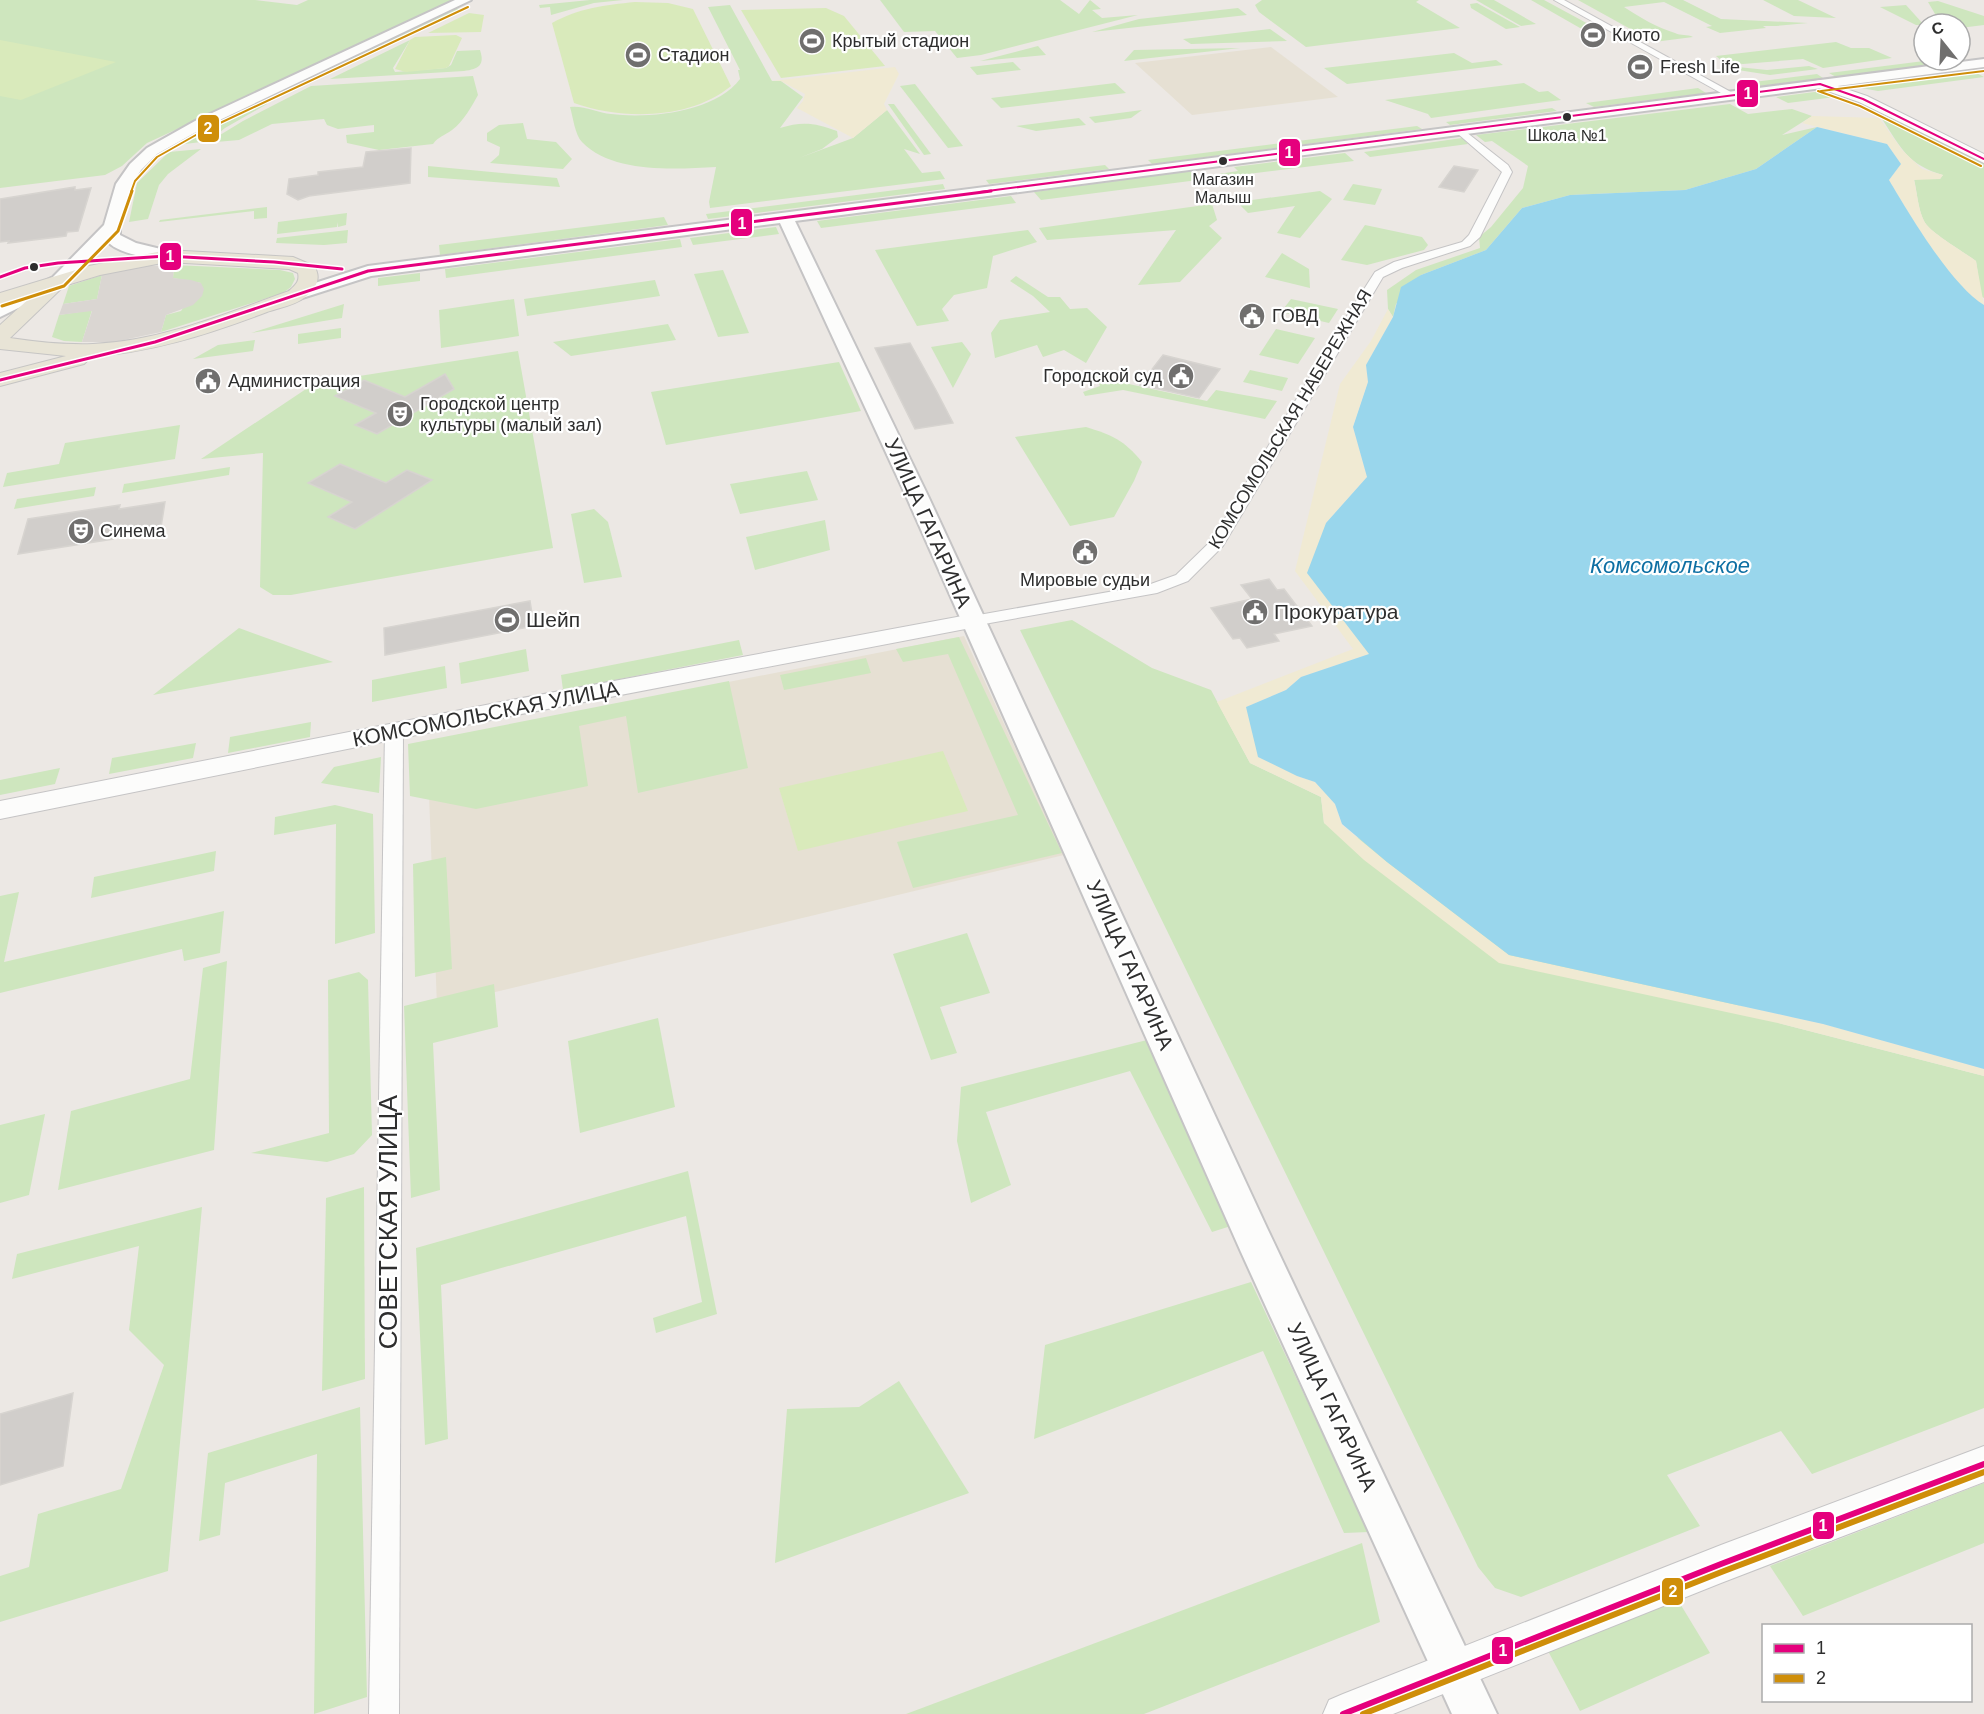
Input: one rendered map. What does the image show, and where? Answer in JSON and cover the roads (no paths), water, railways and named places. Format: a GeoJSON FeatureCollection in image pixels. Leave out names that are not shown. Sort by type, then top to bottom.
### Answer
{"type":"FeatureCollection","features":[{"type":"Feature","properties":{"kind":"main road"},"geometry":{"type":"LineString","coordinates":[[368,271],[293,263],[166,256],[138,250],[117,242],[112,236],[112,227],[128,177],[153,151],[200,124],[465,0]]}},
{"type":"Feature","properties":{"kind":"main road"},"geometry":{"type":"LineString","coordinates":[[0,380],[155,342],[368,271],[1984,63]]}},
{"type":"Feature","properties":{"kind":"main road","name":"УЛИЦА ГАГАРИНА"},"geometry":{"type":"LineString","coordinates":[[785,217],[897,452],[1254,1240],[1475,1714]]}},
{"type":"Feature","properties":{"kind":"main road"},"geometry":{"type":"LineString","coordinates":[[0,336],[112,227]]}},
{"type":"Feature","properties":{"kind":"main road"},"geometry":{"type":"LineString","coordinates":[[0,299],[96,270],[166,256]]}},
{"type":"Feature","properties":{"kind":"main road"},"geometry":{"type":"LineString","coordinates":[[293,263],[307,270],[310,277],[307,286],[296,295]]}},
{"type":"Feature","properties":{"kind":"main road"},"geometry":{"type":"LineString","coordinates":[[0,312],[59,281]]}},
{"type":"Feature","properties":{"kind":"main road"},"geometry":{"type":"LineString","coordinates":[[59,281],[42,334],[43,340],[59,350]]}},
{"type":"Feature","properties":{"kind":"main road"},"geometry":{"type":"LineString","coordinates":[[0,343],[59,350],[95,350],[155,342]]}},
{"type":"Feature","properties":{"kind":"street"},"geometry":{"type":"LineString","coordinates":[[1558,0],[1733,96]]}},
{"type":"Feature","properties":{"kind":"street"},"geometry":{"type":"LineString","coordinates":[[1820,84],[1863,99],[1984,159]]}},
{"type":"Feature","properties":{"kind":"street","name":"КОМСОМОЛЬСКАЯ НАБЕРЕЖНАЯ"},"geometry":{"type":"LineString","coordinates":[[973,621],[1151,589],[1182,578],[1197,565],[1218,543],[1342,333],[1379,275],[1398,265],[1466,244],[1474,237],[1506,172],[1504,167],[1461,131]]}},
{"type":"Feature","properties":{"kind":"street","name":"КОМСОМОЛЬСКАЯ УЛИЦА"},"geometry":{"type":"LineString","coordinates":[[0,810],[394,731],[973,621]]}},
{"type":"Feature","properties":{"kind":"street","name":"СОВЕТСКАЯ УЛИЦА"},"geometry":{"type":"LineString","coordinates":[[384,1714],[394,731]]}},
{"type":"Feature","properties":{"kind":"street"},"geometry":{"type":"LineString","coordinates":[[1343,1714],[1721,1564],[1984,1464]]}},
{"type":"Feature","properties":{"kind":"water","name":"Комсомольское"},"geometry":{"type":"Polygon","coordinates":[[[1817,127],[1887,144],[1901,164],[1889,180],[1945,266],[1972,296],[1984,305],[1984,1069],[1823,1024],[1509,955],[1387,862],[1342,824],[1335,804],[1315,782],[1258,757],[1246,707],[1286,690],[1301,677],[1369,654],[1307,573],[1326,523],[1367,477],[1353,427],[1368,382],[1366,365],[1393,317],[1401,287],[1421,275],[1486,250],[1522,208],[1570,195],[1685,190],[1756,169],[1817,127]]]}},
{"type":"Feature","properties":{"kind":"place","name":"Киото"},"geometry":{"type":"Point","coordinates":[1593,35]}},
{"type":"Feature","properties":{"kind":"place","name":"Крытый стадион"},"geometry":{"type":"Point","coordinates":[812,41]}},
{"type":"Feature","properties":{"kind":"place","name":"Стадион"},"geometry":{"type":"Point","coordinates":[638,55]}},
{"type":"Feature","properties":{"kind":"place","name":"Fresh Life"},"geometry":{"type":"Point","coordinates":[1640,67]}},
{"type":"Feature","properties":{"kind":"place","name":"Школа №1"},"geometry":{"type":"Point","coordinates":[1567,117]}},
{"type":"Feature","properties":{"kind":"place","name":"Магазин Малыш"},"geometry":{"type":"Point","coordinates":[1223,161]}},
{"type":"Feature","properties":{"kind":"place","name":"ГОВД"},"geometry":{"type":"Point","coordinates":[1252,316]}},
{"type":"Feature","properties":{"kind":"place","name":"Городской суд"},"geometry":{"type":"Point","coordinates":[1181,376]}},
{"type":"Feature","properties":{"kind":"place","name":"Администрация"},"geometry":{"type":"Point","coordinates":[208,381]}},
{"type":"Feature","properties":{"kind":"place","name":"Городской центр культуры (малый зал)"},"geometry":{"type":"Point","coordinates":[400,414]}},
{"type":"Feature","properties":{"kind":"place","name":"Синема"},"geometry":{"type":"Point","coordinates":[81,531]}},
{"type":"Feature","properties":{"kind":"place","name":"Мировые судьи"},"geometry":{"type":"Point","coordinates":[1085,552]}},
{"type":"Feature","properties":{"kind":"place","name":"Прокуратура"},"geometry":{"type":"Point","coordinates":[1255,612]}},
{"type":"Feature","properties":{"kind":"place","name":"Шейп"},"geometry":{"type":"Point","coordinates":[507,620]}}]}
